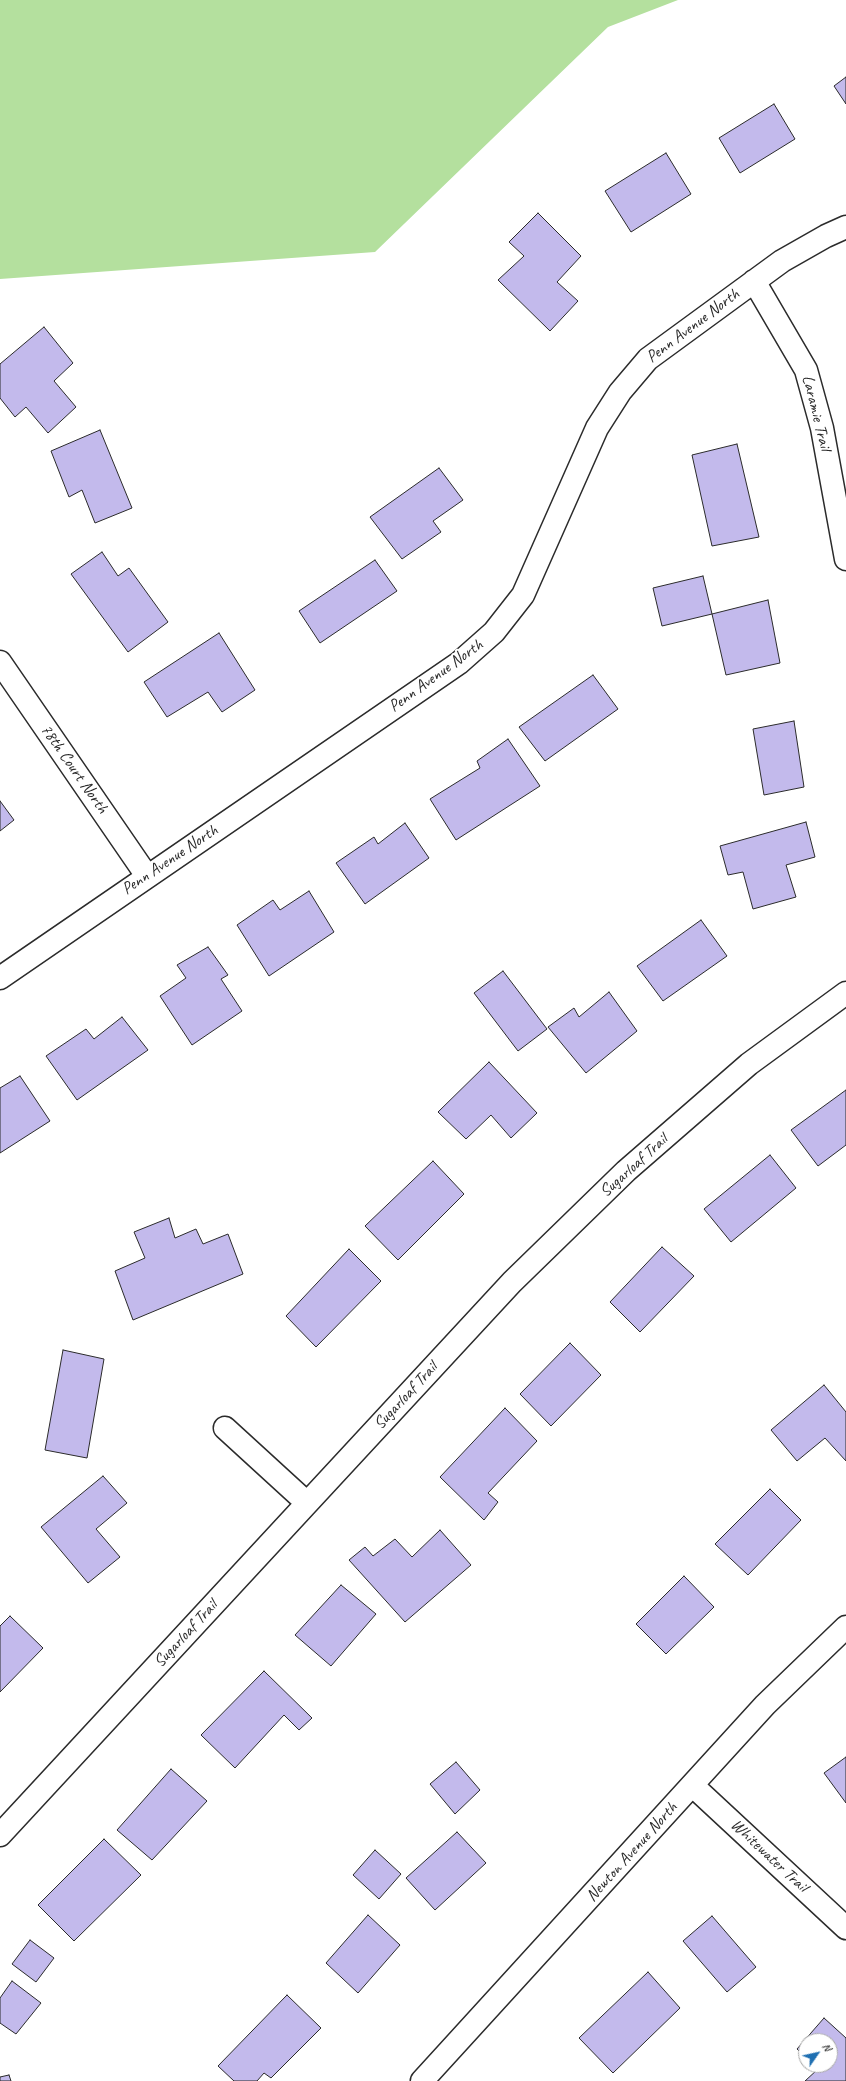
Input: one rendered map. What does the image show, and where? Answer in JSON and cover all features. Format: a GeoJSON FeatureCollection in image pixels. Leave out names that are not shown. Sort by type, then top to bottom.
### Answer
{"type":"FeatureCollection","features":[{"type":"Feature","properties":{"kind":"street","name":"Penn Avenue North"},"geometry":{"type":"LineString","coordinates":[[0,978],[459,663],[494,632],[523,595],[597,428],[620,392],[648,359],[754,281],[826,236],[846,227]]}},
{"type":"Feature","properties":{"kind":"street","name":"Laramie Trail"},"geometry":{"type":"LineString","coordinates":[[754,281],[806,370],[822,428],[846,558]]}},
{"type":"Feature","properties":{"kind":"street","name":"78th Court North"},"geometry":{"type":"LineString","coordinates":[[0,662],[147,876]]}},
{"type":"Feature","properties":{"kind":"street","name":"Sugarloaf Trail"},"geometry":{"type":"LineString","coordinates":[[0,1836],[512,1282],[626,1171],[748,1064],[846,993]]}},
{"type":"Feature","properties":{"kind":"street"},"geometry":{"type":"LineString","coordinates":[[225,1428],[307,1503]]}},
{"type":"Feature","properties":{"kind":"street","name":"Newton Avenue North"},"geometry":{"type":"LineString","coordinates":[[422,2081],[765,1705],[846,1627]]}},
{"type":"Feature","properties":{"kind":"street","name":"Whitewater Trail"},"geometry":{"type":"LineString","coordinates":[[692,1785],[846,1928]]}},
{"type":"Feature","properties":{"kind":"green space"},"geometry":{"type":"Polygon","coordinates":[[[0,0],[678,0],[608,27],[375,252],[0,279],[0,0]]]}},
{"type":"Feature","properties":{"kind":"building"},"geometry":{"type":"Polygon","coordinates":[[[846,77],[846,104],[834,86],[846,77]]]}},
{"type":"Feature","properties":{"kind":"building"},"geometry":{"type":"Polygon","coordinates":[[[774,104],[795,139],[740,173],[719,138],[774,104]]]}},
{"type":"Feature","properties":{"kind":"building"},"geometry":{"type":"Polygon","coordinates":[[[666,153],[691,194],[631,232],[605,191],[666,153]]]}},
{"type":"Feature","properties":{"kind":"building"},"geometry":{"type":"Polygon","coordinates":[[[538,213],[581,256],[557,282],[578,301],[550,331],[498,280],[524,256],[509,242],[538,213]]]}},
{"type":"Feature","properties":{"kind":"building"},"geometry":{"type":"Polygon","coordinates":[[[44,327],[73,363],[54,381],[76,407],[48,433],[26,407],[15,417],[0,398],[0,364],[44,327]]]}},
{"type":"Feature","properties":{"kind":"building"},"geometry":{"type":"Polygon","coordinates":[[[100,430],[132,508],[95,523],[82,490],[69,497],[51,451],[100,430]]]}},
{"type":"Feature","properties":{"kind":"building"},"geometry":{"type":"Polygon","coordinates":[[[737,444],[759,537],[712,546],[692,455],[737,444]]]}},
{"type":"Feature","properties":{"kind":"building"},"geometry":{"type":"Polygon","coordinates":[[[439,468],[463,500],[433,521],[441,532],[402,559],[370,517],[439,468]]]}},
{"type":"Feature","properties":{"kind":"building"},"geometry":{"type":"Polygon","coordinates":[[[102,552],[118,576],[129,568],[168,622],[128,652],[71,574],[102,552]]]}},
{"type":"Feature","properties":{"kind":"building"},"geometry":{"type":"Polygon","coordinates":[[[375,560],[397,591],[320,643],[299,611],[375,560]]]}},
{"type":"Feature","properties":{"kind":"building"},"geometry":{"type":"Polygon","coordinates":[[[703,576],[712,614],[662,626],[653,588],[703,576]]]}},
{"type":"Feature","properties":{"kind":"building"},"geometry":{"type":"Polygon","coordinates":[[[768,600],[780,663],[726,675],[712,614],[768,600]]]}},
{"type":"Feature","properties":{"kind":"building"},"geometry":{"type":"Polygon","coordinates":[[[219,633],[255,690],[222,712],[208,692],[167,717],[144,682],[219,633]]]}},
{"type":"Feature","properties":{"kind":"building"},"geometry":{"type":"Polygon","coordinates":[[[593,675],[618,709],[545,761],[519,727],[593,675]]]}},
{"type":"Feature","properties":{"kind":"building"},"geometry":{"type":"Polygon","coordinates":[[[794,721],[804,787],[764,795],[753,729],[794,721]]]}},
{"type":"Feature","properties":{"kind":"building"},"geometry":{"type":"Polygon","coordinates":[[[508,739],[540,786],[456,840],[430,799],[480,768],[477,761],[508,739]]]}},
{"type":"Feature","properties":{"kind":"building"},"geometry":{"type":"Polygon","coordinates":[[[0,801],[14,820],[0,831],[0,801]]]}},
{"type":"Feature","properties":{"kind":"building"},"geometry":{"type":"Polygon","coordinates":[[[806,822],[815,857],[786,865],[796,897],[753,909],[743,872],[728,875],[720,846],[806,822]]]}},
{"type":"Feature","properties":{"kind":"building"},"geometry":{"type":"Polygon","coordinates":[[[405,823],[429,858],[365,904],[336,863],[374,837],[378,844],[405,823]]]}},
{"type":"Feature","properties":{"kind":"building"},"geometry":{"type":"Polygon","coordinates":[[[309,891],[334,932],[269,976],[237,925],[273,900],[280,910],[309,891]]]}},
{"type":"Feature","properties":{"kind":"building"},"geometry":{"type":"Polygon","coordinates":[[[701,920],[727,956],[663,1001],[637,966],[701,920]]]}},
{"type":"Feature","properties":{"kind":"building"},"geometry":{"type":"Polygon","coordinates":[[[208,947],[228,975],[221,979],[242,1011],[192,1045],[160,996],[186,978],[177,965],[208,947]]]}},
{"type":"Feature","properties":{"kind":"building"},"geometry":{"type":"Polygon","coordinates":[[[503,971],[547,1029],[518,1051],[474,993],[503,971]]]}},
{"type":"Feature","properties":{"kind":"building"},"geometry":{"type":"Polygon","coordinates":[[[609,992],[637,1031],[586,1073],[548,1027],[574,1008],[579,1017],[609,992]]]}},
{"type":"Feature","properties":{"kind":"building"},"geometry":{"type":"Polygon","coordinates":[[[122,1017],[148,1050],[77,1100],[46,1056],[86,1029],[94,1039],[122,1017]]]}},
{"type":"Feature","properties":{"kind":"building"},"geometry":{"type":"Polygon","coordinates":[[[489,1062],[537,1113],[511,1138],[491,1115],[466,1139],[438,1112],[489,1062]]]}},
{"type":"Feature","properties":{"kind":"building"},"geometry":{"type":"Polygon","coordinates":[[[20,1076],[50,1121],[0,1153],[0,1088],[20,1076]]]}},
{"type":"Feature","properties":{"kind":"building"},"geometry":{"type":"Polygon","coordinates":[[[846,1090],[846,1145],[818,1166],[791,1130],[846,1090]]]}},
{"type":"Feature","properties":{"kind":"building"},"geometry":{"type":"Polygon","coordinates":[[[770,1155],[796,1188],[731,1242],[704,1209],[770,1155]]]}},
{"type":"Feature","properties":{"kind":"building"},"geometry":{"type":"Polygon","coordinates":[[[433,1161],[464,1194],[398,1260],[365,1226],[433,1161]]]}},
{"type":"Feature","properties":{"kind":"building"},"geometry":{"type":"Polygon","coordinates":[[[169,1218],[175,1238],[196,1229],[203,1244],[228,1234],[243,1274],[133,1320],[115,1271],[145,1258],[134,1232],[169,1218]]]}},
{"type":"Feature","properties":{"kind":"building"},"geometry":{"type":"Polygon","coordinates":[[[662,1247],[694,1276],[640,1332],[610,1302],[662,1247]]]}},
{"type":"Feature","properties":{"kind":"building"},"geometry":{"type":"Polygon","coordinates":[[[349,1249],[381,1281],[316,1347],[286,1316],[349,1249]]]}},
{"type":"Feature","properties":{"kind":"building"},"geometry":{"type":"Polygon","coordinates":[[[570,1343],[601,1375],[551,1426],[520,1394],[570,1343]]]}},
{"type":"Feature","properties":{"kind":"building"},"geometry":{"type":"Polygon","coordinates":[[[63,1350],[104,1359],[87,1458],[45,1450],[63,1350]]]}},
{"type":"Feature","properties":{"kind":"building"},"geometry":{"type":"Polygon","coordinates":[[[824,1385],[846,1412],[846,1461],[825,1438],[797,1461],[771,1430],[824,1385]]]}},
{"type":"Feature","properties":{"kind":"building"},"geometry":{"type":"Polygon","coordinates":[[[505,1408],[537,1441],[488,1493],[498,1502],[484,1520],[440,1477],[505,1408]]]}},
{"type":"Feature","properties":{"kind":"building"},"geometry":{"type":"Polygon","coordinates":[[[103,1476],[127,1503],[96,1529],[120,1557],[88,1583],[41,1527],[103,1476]]]}},
{"type":"Feature","properties":{"kind":"building"},"geometry":{"type":"Polygon","coordinates":[[[770,1489],[801,1520],[748,1575],[715,1544],[770,1489]]]}},
{"type":"Feature","properties":{"kind":"building"},"geometry":{"type":"Polygon","coordinates":[[[440,1530],[471,1565],[405,1622],[349,1560],[365,1547],[373,1556],[395,1539],[412,1557],[440,1530]]]}},
{"type":"Feature","properties":{"kind":"building"},"geometry":{"type":"Polygon","coordinates":[[[684,1576],[714,1607],[666,1654],[636,1624],[684,1576]]]}},
{"type":"Feature","properties":{"kind":"building"},"geometry":{"type":"Polygon","coordinates":[[[341,1585],[376,1614],[331,1666],[295,1635],[341,1585]]]}},
{"type":"Feature","properties":{"kind":"building"},"geometry":{"type":"Polygon","coordinates":[[[10,1616],[43,1648],[0,1692],[0,1626],[10,1616]]]}},
{"type":"Feature","properties":{"kind":"building"},"geometry":{"type":"Polygon","coordinates":[[[264,1671],[312,1718],[299,1730],[284,1715],[235,1768],[201,1735],[264,1671]]]}},
{"type":"Feature","properties":{"kind":"building"},"geometry":{"type":"Polygon","coordinates":[[[846,1757],[846,1803],[824,1773],[846,1757]]]}},
{"type":"Feature","properties":{"kind":"building"},"geometry":{"type":"Polygon","coordinates":[[[456,1762],[480,1790],[455,1814],[430,1784],[456,1762]]]}},
{"type":"Feature","properties":{"kind":"building"},"geometry":{"type":"Polygon","coordinates":[[[171,1769],[207,1801],[152,1860],[117,1830],[171,1769]]]}},
{"type":"Feature","properties":{"kind":"building"},"geometry":{"type":"Polygon","coordinates":[[[457,1832],[486,1863],[435,1910],[406,1878],[457,1832]]]}},
{"type":"Feature","properties":{"kind":"building"},"geometry":{"type":"Polygon","coordinates":[[[104,1839],[141,1875],[74,1941],[38,1905],[104,1839]]]}},
{"type":"Feature","properties":{"kind":"building"},"geometry":{"type":"Polygon","coordinates":[[[375,1850],[401,1874],[379,1899],[353,1875],[375,1850]]]}},
{"type":"Feature","properties":{"kind":"building"},"geometry":{"type":"Polygon","coordinates":[[[368,1915],[400,1945],[358,1993],[326,1963],[368,1915]]]}},
{"type":"Feature","properties":{"kind":"building"},"geometry":{"type":"Polygon","coordinates":[[[712,1916],[756,1967],[727,1992],[683,1941],[712,1916]]]}},
{"type":"Feature","properties":{"kind":"building"},"geometry":{"type":"Polygon","coordinates":[[[30,1940],[54,1958],[36,1982],[12,1964],[30,1940]]]}},
{"type":"Feature","properties":{"kind":"building"},"geometry":{"type":"Polygon","coordinates":[[[648,1972],[680,2008],[613,2073],[579,2038],[648,1972]]]}},
{"type":"Feature","properties":{"kind":"building"},"geometry":{"type":"Polygon","coordinates":[[[12,1981],[41,2003],[16,2034],[0,2023],[0,1998],[12,1981]]]}},
{"type":"Feature","properties":{"kind":"building"},"geometry":{"type":"Polygon","coordinates":[[[287,1995],[321,2028],[271,2078],[264,2073],[257,2081],[234,2081],[218,2066],[287,1995]]]}},
{"type":"Feature","properties":{"kind":"building"},"geometry":{"type":"Polygon","coordinates":[[[824,2018],[846,2038],[846,2081],[805,2081],[814,2073],[838,2073],[838,2033],[811,2033],[824,2018]]]}},
{"type":"Feature","properties":{"kind":"building"},"geometry":{"type":"Polygon","coordinates":[[[9,2075],[11,2081],[0,2081],[0,2077],[9,2075]]]}}]}
